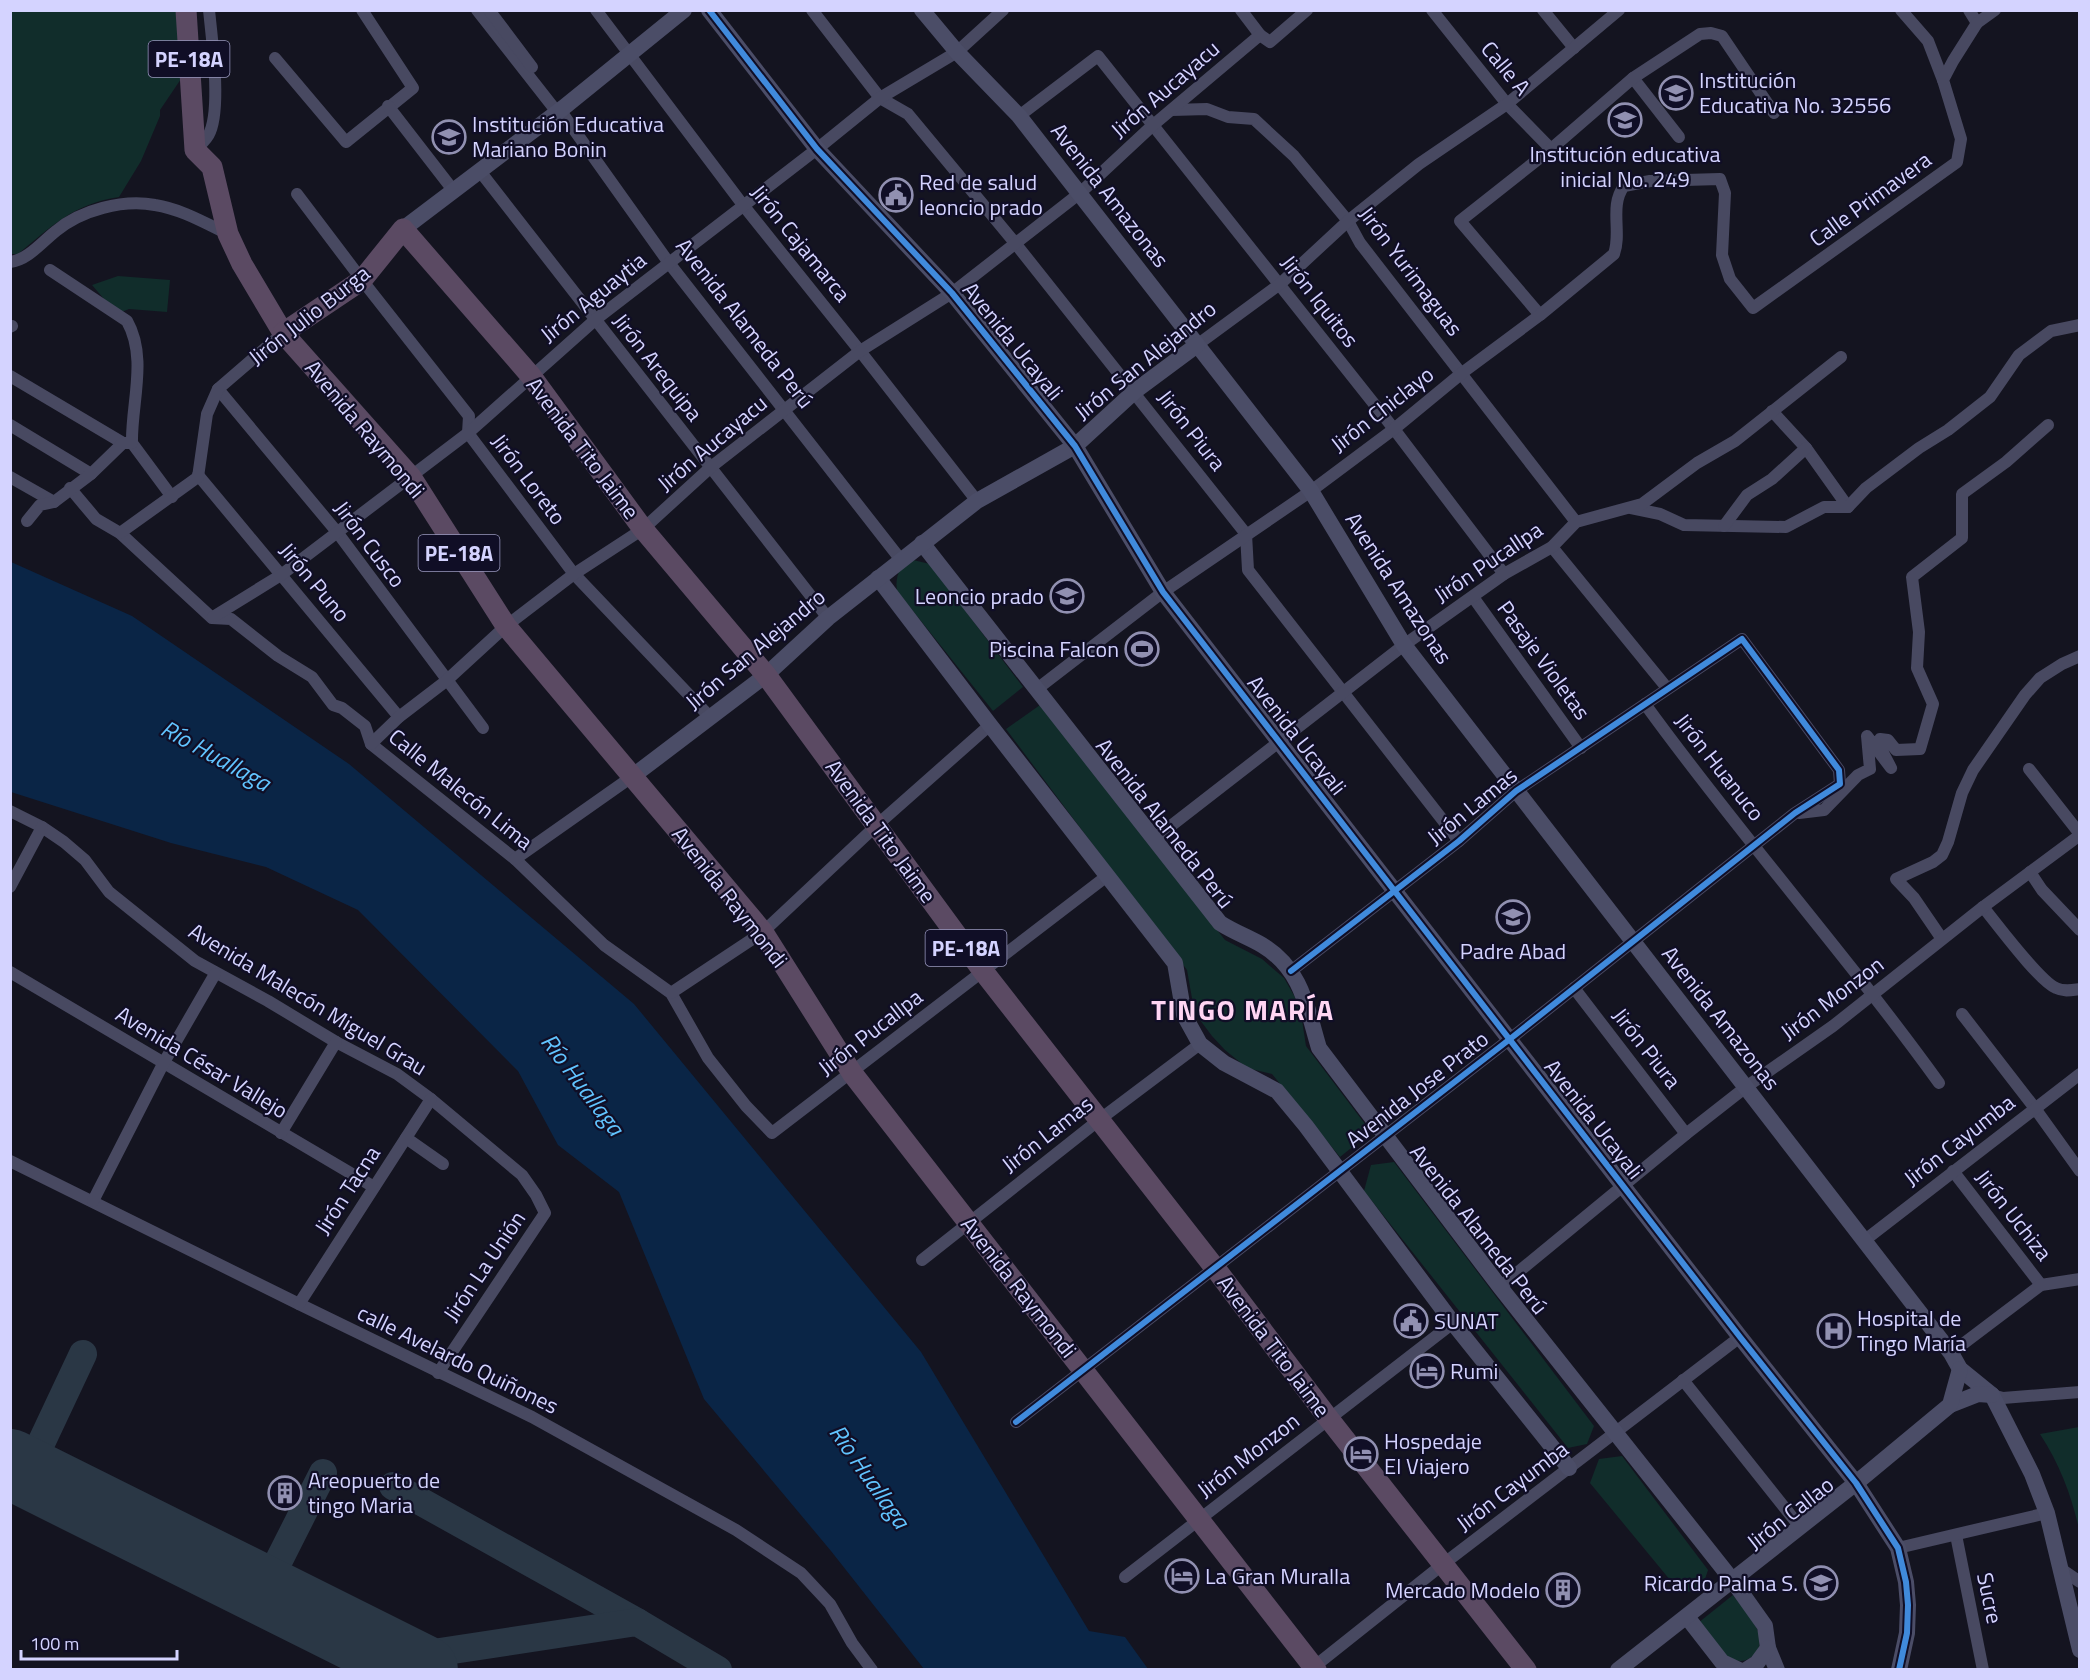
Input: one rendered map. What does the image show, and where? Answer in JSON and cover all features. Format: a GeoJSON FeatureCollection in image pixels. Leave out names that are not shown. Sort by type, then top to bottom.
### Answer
{"type":"FeatureCollection","features":[{"type":"Feature","properties":{"kind":"highway","name":"PE-18A"},"geometry":{"type":"LineString","coordinates":[[186,10],[195,150]]}},
{"type":"Feature","properties":{"kind":"highway","name":"Avenida Raymondi"},"geometry":{"type":"LineString","coordinates":[[195,150],[212,167],[228,234],[242,264],[283,333],[411,477],[506,626],[763,932],[852,1072],[1313,1669]]}},
{"type":"Feature","properties":{"kind":"highway","name":"Jirón Julio Burga"},"geometry":{"type":"LineString","coordinates":[[283,333],[362,280],[403,229]]}},
{"type":"Feature","properties":{"kind":"highway","name":"Avenida Tito Jaime"},"geometry":{"type":"LineString","coordinates":[[403,229],[531,376],[643,529],[766,675],[983,971],[1215,1268],[1442,1565],[1526,1670]]}},
{"type":"Feature","properties":{"kind":"street"},"geometry":{"type":"LineString","coordinates":[[195,150],[209,136],[213,120],[215,82],[209,10]]}},
{"type":"Feature","properties":{"kind":"street"},"geometry":{"type":"LineString","coordinates":[[275,58],[346,142],[413,88],[362,10]]}},
{"type":"Feature","properties":{"kind":"street","name":"Avenida Alameda Perú"},"geometry":{"type":"LineString","coordinates":[[477,10],[560,110]]}},
{"type":"Feature","properties":{"kind":"street","name":"Avenida Alameda Perú"},"geometry":{"type":"LineString","coordinates":[[489,10],[669,263],[901,560]]}},
{"type":"Feature","properties":{"kind":"street","name":"Jirón Cajamarca"},"geometry":{"type":"LineString","coordinates":[[596,10],[743,206],[860,351],[976,501]]}},
{"type":"Feature","properties":{"kind":"street","name":"Jirón Julio Burga"},"geometry":{"type":"LineString","coordinates":[[403,229],[560,110],[684,10]]}},
{"type":"Feature","properties":{"kind":"street","name":"Avenida Ucayali"},"geometry":{"type":"LineString","coordinates":[[709,10],[817,149],[952,293],[1075,446],[1163,592],[1740,1337],[1856,1483],[1898,1548],[1906,1582],[1907,1633],[1899,1670]]}},
{"type":"Feature","properties":{"kind":"street","name":"Jirón Piura"},"geometry":{"type":"LineString","coordinates":[[812,10],[880,98],[908,114],[1015,243],[1135,391],[1246,534]]}},
{"type":"Feature","properties":{"kind":"street","name":"Avenida Amazonas"},"geometry":{"type":"LineString","coordinates":[[922,10],[957,52],[1019,116],[1311,491],[1404,645],[1865,1240],[1951,1353],[1960,1369]]}},
{"type":"Feature","properties":{"kind":"street","name":"Jirón Aguaytia"},"geometry":{"type":"LineString","coordinates":[[212,618],[281,574],[411,477],[468,433],[595,320],[880,98],[957,52],[1003,10]]}},
{"type":"Feature","properties":{"kind":"street"},"geometry":{"type":"LineString","coordinates":[[1241,10],[1260,35]]}},
{"type":"Feature","properties":{"kind":"street","name":"Jirón Aucayacu"},"geometry":{"type":"LineString","coordinates":[[371,744],[399,717],[446,681],[506,626],[574,574],[643,529],[711,467],[860,351],[952,293],[1080,193],[1152,126],[1260,35],[1270,42],[1307,10]]}},
{"type":"Feature","properties":{"kind":"street","name":"Calle A"},"geometry":{"type":"LineString","coordinates":[[1432,10],[1507,104],[1551,149]]}},
{"type":"Feature","properties":{"kind":"street"},"geometry":{"type":"LineString","coordinates":[[1543,10],[1574,48]]}},
{"type":"Feature","properties":{"kind":"street","name":"Jirón San Alejandro"},"geometry":{"type":"LineString","coordinates":[[515,859],[633,776],[766,675],[828,618],[976,501],[1075,446],[1135,391],[1280,284],[1348,221],[1419,164],[1507,104],[1619,10]]}},
{"type":"Feature","properties":{"kind":"street","name":"Calle Primavera"},"geometry":{"type":"LineString","coordinates":[[1720,179],[1725,193],[1722,255],[1730,279],[1753,308],[1957,162],[1961,139],[1943,80],[1928,41],[1901,10]]}},
{"type":"Feature","properties":{"kind":"street"},"geometry":{"type":"LineString","coordinates":[[1970,10],[1977,23]]}},
{"type":"Feature","properties":{"kind":"street"},"geometry":{"type":"LineString","coordinates":[[1943,80],[1977,23],[1995,10]]}},
{"type":"Feature","properties":{"kind":"street"},"geometry":{"type":"LineString","coordinates":[[1540,315],[1460,221],[1551,149],[1633,78],[1694,37],[1706,33],[1722,36],[1774,113]]}},
{"type":"Feature","properties":{"kind":"street","name":"Jirón Iquitos"},"geometry":{"type":"LineString","coordinates":[[1019,116],[1098,56],[1394,429],[1504,574]]}},
{"type":"Feature","properties":{"kind":"street"},"geometry":{"type":"LineString","coordinates":[[1633,78],[1679,137]]}},
{"type":"Feature","properties":{"kind":"street"},"geometry":{"type":"LineString","coordinates":[[388,106],[453,190]]}},
{"type":"Feature","properties":{"kind":"street","name":"Jirón Yurimaguas"},"geometry":{"type":"LineString","coordinates":[[1172,110],[1206,109],[1228,117],[1254,119],[1294,156],[1348,221],[1360,243],[1576,522]]}},
{"type":"Feature","properties":{"kind":"street","name":"Jirón Arequipa"},"geometry":{"type":"LineString","coordinates":[[479,170],[828,618]]}},
{"type":"Feature","properties":{"kind":"street","name":"Jirón Chiclayo"},"geometry":{"type":"LineString","coordinates":[[1037,689],[1163,592],[1311,491],[1394,429],[1614,254],[1618,243],[1617,202],[1624,186],[1650,181],[1720,179]]}},
{"type":"Feature","properties":{"kind":"street","name":"Jirón Loreto"},"geometry":{"type":"LineString","coordinates":[[297,194],[469,416],[468,433],[574,574],[710,717]]}},
{"type":"Feature","properties":{"kind":"street"},"geometry":{"type":"LineString","coordinates":[[10,262],[27,255],[77,216],[119,205],[154,204],[173,209],[228,234]]}},
{"type":"Feature","properties":{"kind":"street"},"geometry":{"type":"LineString","coordinates":[[27,521],[40,505],[54,502],[128,443],[135,412],[137,368],[132,329],[127,321],[50,270]]}},
{"type":"Feature","properties":{"kind":"street"},"geometry":{"type":"LineString","coordinates":[[1627,507],[1660,514],[1683,525],[1785,527],[1824,507],[1848,507],[1866,488],[1990,397],[2019,355],[2051,330],[2079,325]]}},
{"type":"Feature","properties":{"kind":"street","name":"Jirón Julio Burga"},"geometry":{"type":"LineString","coordinates":[[198,475],[207,414],[218,389],[283,333]]}},
{"type":"Feature","properties":{"kind":"street","name":"Jirón Pucallpa"},"geometry":{"type":"LineString","coordinates":[[1154,839],[1404,645],[1504,574],[1552,547],[1576,522],[1642,504],[1697,463],[1735,441],[1841,357]]}},
{"type":"Feature","properties":{"kind":"street"},"geometry":{"type":"LineString","coordinates":[[10,376],[128,443],[172,497]]}},
{"type":"Feature","properties":{"kind":"street","name":"Jirón Cusco"},"geometry":{"type":"LineString","coordinates":[[218,389],[337,532],[483,728]]}},
{"type":"Feature","properties":{"kind":"street"},"geometry":{"type":"LineString","coordinates":[[1773,411],[1806,448],[1848,507]]}},
{"type":"Feature","properties":{"kind":"street"},"geometry":{"type":"LineString","coordinates":[[10,425],[91,474]]}},
{"type":"Feature","properties":{"kind":"street"},"geometry":{"type":"LineString","coordinates":[[1795,813],[1824,810],[1858,775],[1870,769],[1867,736],[1890,768],[1878,743],[1880,739],[1888,740],[1896,750],[1920,749],[1933,704],[1917,668],[1919,632],[1912,577],[1962,538],[1962,494],[2006,462],[2048,425]]}},
{"type":"Feature","properties":{"kind":"street"},"geometry":{"type":"LineString","coordinates":[[1724,526],[1747,495],[1772,479],[1806,448]]}},
{"type":"Feature","properties":{"kind":"street"},"geometry":{"type":"LineString","coordinates":[[120,533],[193,482],[198,475]]}},
{"type":"Feature","properties":{"kind":"street","name":"Jirón Puno"},"geometry":{"type":"LineString","coordinates":[[198,475],[399,717]]}},
{"type":"Feature","properties":{"kind":"street"},"geometry":{"type":"LineString","coordinates":[[10,477],[54,502]]}},
{"type":"Feature","properties":{"kind":"street","name":"Calle Malecón Lima"},"geometry":{"type":"LineString","coordinates":[[70,488],[96,519],[120,533],[212,618],[231,619],[278,656],[312,677],[333,705],[342,708],[365,726],[371,744],[515,859],[604,945],[671,993],[708,1058],[746,1106],[772,1132]]}},
{"type":"Feature","properties":{"kind":"street"},"geometry":{"type":"LineString","coordinates":[[1246,534],[1248,570],[1459,841]]}},
{"type":"Feature","properties":{"kind":"street","name":"Avenida Alameda Perú"},"geometry":{"type":"LineString","coordinates":[[922,543],[1221,923],[1269,950],[1291,971],[1308,1004],[1319,1048],[1500,1287],[1733,1581],[1765,1626],[1768,1648],[1777,1670]]}},
{"type":"Feature","properties":{"kind":"street","name":"Jirón Huanuco"},"geometry":{"type":"LineString","coordinates":[[1552,547],[1666,688]]}},
{"type":"Feature","properties":{"kind":"street"},"geometry":{"type":"LineString","coordinates":[[878,578],[1175,963],[1184,1015],[1200,1044],[1224,1063],[1277,1091],[1454,1323],[1569,1468]]}},
{"type":"Feature","properties":{"kind":"street","name":"Pasaje Violetas"},"geometry":{"type":"LineString","coordinates":[[1473,597],[1581,748]]}},
{"type":"Feature","properties":{"kind":"street","name":"Jirón Lamas"},"geometry":{"type":"LineString","coordinates":[[1291,971],[1459,841],[1516,791],[1742,639],[1839,770],[1840,784]]}},
{"type":"Feature","properties":{"kind":"street"},"geometry":{"type":"LineString","coordinates":[[1942,939],[1914,898],[1896,879],[1933,862],[1942,855],[1962,793],[1973,770],[2025,695],[2040,678],[2079,656]]}},
{"type":"Feature","properties":{"kind":"street","name":"Jirón Huanuco"},"geometry":{"type":"LineString","coordinates":[[1645,704],[1680,753],[1755,845],[1939,1083]]}},
{"type":"Feature","properties":{"kind":"street"},"geometry":{"type":"LineString","coordinates":[[671,993],[763,932],[990,725]]}},
{"type":"Feature","properties":{"kind":"street"},"geometry":{"type":"LineString","coordinates":[[2029,770],[2079,835]]}},
{"type":"Feature","properties":{"kind":"street","name":"Avenida Jose Prato"},"geometry":{"type":"LineString","coordinates":[[1016,1422],[1510,1039],[1795,813],[1840,784]]}},
{"type":"Feature","properties":{"kind":"street","name":"Avenida Malecón Miguel Grau"},"geometry":{"type":"LineString","coordinates":[[10,811],[42,827],[64,842],[85,860],[109,892],[195,961],[336,1042],[397,1074],[431,1099],[522,1175],[545,1213]]}},
{"type":"Feature","properties":{"kind":"street"},"geometry":{"type":"LineString","coordinates":[[10,887],[42,827]]}},
{"type":"Feature","properties":{"kind":"street","name":"Jirón Monzon"},"geometry":{"type":"LineString","coordinates":[[1500,1287],[1746,1087],[1833,1026],[1983,907],[2079,835]]}},
{"type":"Feature","properties":{"kind":"street"},"geometry":{"type":"LineString","coordinates":[[2030,872],[2042,890],[2079,930]]}},
{"type":"Feature","properties":{"kind":"street","name":"Jirón Pucallpa"},"geometry":{"type":"LineString","coordinates":[[772,1132],[1107,876]]}},
{"type":"Feature","properties":{"kind":"street"},"geometry":{"type":"LineString","coordinates":[[1983,907],[2038,973],[2053,987],[2066,990],[2079,989]]}},
{"type":"Feature","properties":{"kind":"street","name":"Avenida César Vallejo"},"geometry":{"type":"LineString","coordinates":[[10,972],[374,1187]]}},
{"type":"Feature","properties":{"kind":"street"},"geometry":{"type":"LineString","coordinates":[[93,1201],[163,1064],[215,974]]}},
{"type":"Feature","properties":{"kind":"street","name":"Jirón Piura"},"geometry":{"type":"LineString","coordinates":[[1574,988],[1686,1134]]}},
{"type":"Feature","properties":{"kind":"street"},"geometry":{"type":"LineString","coordinates":[[1962,1014],[2034,1107],[2079,1171]]}},
{"type":"Feature","properties":{"kind":"street"},"geometry":{"type":"LineString","coordinates":[[281,1134],[336,1042]]}},
{"type":"Feature","properties":{"kind":"street","name":"Jirón Lamas"},"geometry":{"type":"LineString","coordinates":[[922,1260],[1099,1120],[1200,1044]]}},
{"type":"Feature","properties":{"kind":"street","name":"Jirón Cayumba"},"geometry":{"type":"LineString","coordinates":[[1865,1240],[2079,1074]]}},
{"type":"Feature","properties":{"kind":"street","name":"Jirón Tacna"},"geometry":{"type":"LineString","coordinates":[[299,1305],[431,1099]]}},
{"type":"Feature","properties":{"kind":"street"},"geometry":{"type":"LineString","coordinates":[[406,1138],[443,1164]]}},
{"type":"Feature","properties":{"kind":"street","name":"calle Avelardo Quiñones"},"geometry":{"type":"LineString","coordinates":[[10,1161],[299,1305],[532,1417],[736,1530],[801,1573],[823,1596],[872,1670]]}},
{"type":"Feature","properties":{"kind":"street","name":"Jirón Uchiza"},"geometry":{"type":"LineString","coordinates":[[1953,1171],[2041,1285]]}},
{"type":"Feature","properties":{"kind":"street","name":"Jirón La Unión"},"geometry":{"type":"LineString","coordinates":[[438,1373],[545,1213]]}},
{"type":"Feature","properties":{"kind":"street"},"geometry":{"type":"LineString","coordinates":[[1951,1353],[2041,1285],[2079,1279]]}},
{"type":"Feature","properties":{"kind":"street","name":"Jirón Monzon"},"geometry":{"type":"LineString","coordinates":[[1125,1577],[1454,1323]]}},
{"type":"Feature","properties":{"kind":"street","name":"Jirón Cayumba"},"geometry":{"type":"LineString","coordinates":[[1313,1669],[1442,1565],[1740,1337]]}},
{"type":"Feature","properties":{"kind":"street"},"geometry":{"type":"LineString","coordinates":[[1950,1405],[1960,1369],[1992,1395],[2003,1398],[2079,1392]]}},
{"type":"Feature","properties":{"kind":"street"},"geometry":{"type":"LineString","coordinates":[[1683,1380],[1800,1527]]}},
{"type":"Feature","properties":{"kind":"street","name":"Jirón Callao"},"geometry":{"type":"LineString","coordinates":[[1618,1670],[1856,1483],[1950,1405],[1978,1394],[1992,1395]]}},
{"type":"Feature","properties":{"kind":"street"},"geometry":{"type":"LineString","coordinates":[[1992,1395],[2032,1474],[2047,1513],[2079,1650]]}},
{"type":"Feature","properties":{"kind":"street"},"geometry":{"type":"LineString","coordinates":[[1898,1548],[2047,1513]]}},
{"type":"Feature","properties":{"kind":"street","name":"Sucre"},"geometry":{"type":"LineString","coordinates":[[1956,1535],[1983,1670]]}},
{"type":"Feature","properties":{"kind":"street"},"geometry":{"type":"LineString","coordinates":[[2061,1569],[2079,1582]]}},
{"type":"Feature","properties":{"kind":"street"},"geometry":{"type":"LineString","coordinates":[[1687,1617],[1722,1662],[1739,1670]]}},
{"type":"Feature","properties":{"kind":"street"},"geometry":{"type":"LineString","coordinates":[[1746,1670],[1756,1663],[1768,1648]]}},
{"type":"Feature","properties":{"kind":"green space"},"geometry":{"type":"Polygon","coordinates":[[[11,11],[179,11],[183,76],[160,110],[160,116],[141,161],[119,197],[103,200],[76,211],[18,254],[11,254],[11,11]]]}},
{"type":"Feature","properties":{"kind":"green space"},"geometry":{"type":"Polygon","coordinates":[[[118,276],[170,280],[167,312],[129,309],[117,314],[92,285],[118,276]]]}},
{"type":"Feature","properties":{"kind":"green space"},"geometry":{"type":"Polygon","coordinates":[[[913,560],[930,564],[1023,687],[993,711],[897,591],[901,568],[913,560]]]}},
{"type":"Feature","properties":{"kind":"green space"},"geometry":{"type":"Polygon","coordinates":[[[1040,705],[1225,940],[1262,959],[1284,978],[1296,999],[1306,1046],[1371,1132],[1340,1157],[1272,1074],[1247,1068],[1212,1036],[1200,1020],[1193,1004],[1187,970],[1006,729],[1040,705]]]}},
{"type":"Feature","properties":{"kind":"green space"},"geometry":{"type":"Polygon","coordinates":[[[1394,1162],[1594,1426],[1587,1444],[1568,1448],[1364,1191],[1371,1165],[1394,1162]]]}},
{"type":"Feature","properties":{"kind":"green space"},"geometry":{"type":"Polygon","coordinates":[[[2080,1427],[2079,1529],[2064,1480],[2040,1434],[2080,1427]]]}},
{"type":"Feature","properties":{"kind":"green space"},"geometry":{"type":"Polygon","coordinates":[[[1622,1456],[1708,1570],[1701,1591],[1680,1592],[1590,1483],[1599,1459],[1622,1456]]]}},
{"type":"Feature","properties":{"kind":"green space"},"geometry":{"type":"Polygon","coordinates":[[[1733,1595],[1751,1618],[1759,1635],[1760,1643],[1757,1651],[1744,1661],[1728,1657],[1698,1623],[1733,1595]]]}},
{"type":"Feature","properties":{"kind":"water","name":"Río Huallaga"},"geometry":{"type":"Polygon","coordinates":[[[11,562],[132,616],[349,764],[634,1004],[921,1352],[1089,1631],[1125,1637],[1148,1669],[924,1669],[831,1551],[704,1399],[619,1192],[558,1145],[518,1071],[358,910],[266,867],[171,843],[11,792],[11,562]]]}},
{"type":"Feature","properties":{"kind":"water","name":"Piscina Falcon"},"geometry":{"type":"Polygon","coordinates":[[[1141,635],[1156,653],[1144,663],[1129,644],[1141,635]]]}},
{"type":"Feature","properties":{"kind":"taxiway"},"geometry":{"type":"LineString","coordinates":[[27,1473],[83,1354]]}},
{"type":"Feature","properties":{"kind":"taxiway"},"geometry":{"type":"LineString","coordinates":[[264,1590],[323,1473]]}},
{"type":"Feature","properties":{"kind":"taxiway"},"geometry":{"type":"LineString","coordinates":[[393,1486],[637,1622]]}},
{"type":"Feature","properties":{"kind":"taxiway"},"geometry":{"type":"LineString","coordinates":[[400,1658],[637,1622],[718,1670]]}},
{"type":"Feature","properties":{"kind":"runway"},"geometry":{"type":"LineString","coordinates":[[10,1464],[423,1670]]}},
{"type":"Feature","properties":{"kind":"cycle path"},"geometry":{"type":"LineString","coordinates":[[709,10],[817,149],[952,293],[1075,446],[1163,592],[1740,1337],[1856,1483],[1898,1548],[1906,1582],[1907,1633],[1899,1670]]}},
{"type":"Feature","properties":{"kind":"cycle path"},"geometry":{"type":"LineString","coordinates":[[1016,1422],[1510,1039],[1795,813],[1840,784],[1839,770],[1742,639],[1516,791],[1459,841],[1291,971]]}},
{"type":"Feature","properties":{"kind":"place","name":"Institución Educativa No. 32556"},"geometry":{"type":"Point","coordinates":[1676,93]}},
{"type":"Feature","properties":{"kind":"place","name":"Institución educativa inicial No. 249"},"geometry":{"type":"Point","coordinates":[1625,120]}},
{"type":"Feature","properties":{"kind":"place","name":"Institución Educativa Mariano Bonin"},"geometry":{"type":"Point","coordinates":[449,137]}},
{"type":"Feature","properties":{"kind":"place","name":"Red de salud leoncio prado"},"geometry":{"type":"Point","coordinates":[896,195]}},
{"type":"Feature","properties":{"kind":"place","name":"Leoncio prado"},"geometry":{"type":"Point","coordinates":[1067,596]}},
{"type":"Feature","properties":{"kind":"place","name":"Piscina Falcon"},"geometry":{"type":"Point","coordinates":[1142,649]}},
{"type":"Feature","properties":{"kind":"place","name":"Padre Abad"},"geometry":{"type":"Point","coordinates":[1513,917]}},
{"type":"Feature","properties":{"kind":"place","name":"SUNAT"},"geometry":{"type":"Point","coordinates":[1411,1321]}},
{"type":"Feature","properties":{"kind":"place","name":"Hospital de Tingo María"},"geometry":{"type":"Point","coordinates":[1834,1331]}},
{"type":"Feature","properties":{"kind":"place","name":"Rumi"},"geometry":{"type":"Point","coordinates":[1427,1371]}},
{"type":"Feature","properties":{"kind":"place","name":"Hospedaje El Viajero"},"geometry":{"type":"Point","coordinates":[1361,1454]}},
{"type":"Feature","properties":{"kind":"place","name":"Areopuerto de tingo Maria"},"geometry":{"type":"Point","coordinates":[285,1493]}},
{"type":"Feature","properties":{"kind":"place","name":"La Gran Muralla"},"geometry":{"type":"Point","coordinates":[1182,1576]}},
{"type":"Feature","properties":{"kind":"place","name":"Ricardo Palma S."},"geometry":{"type":"Point","coordinates":[1821,1583]}},
{"type":"Feature","properties":{"kind":"place","name":"Mercado Modelo"},"geometry":{"type":"Point","coordinates":[1563,1590]}},
{"type":"Feature","properties":{"kind":"district","name":"TINGO MARÍA"},"geometry":{"type":"Point","coordinates":[1243,1009]}}]}
